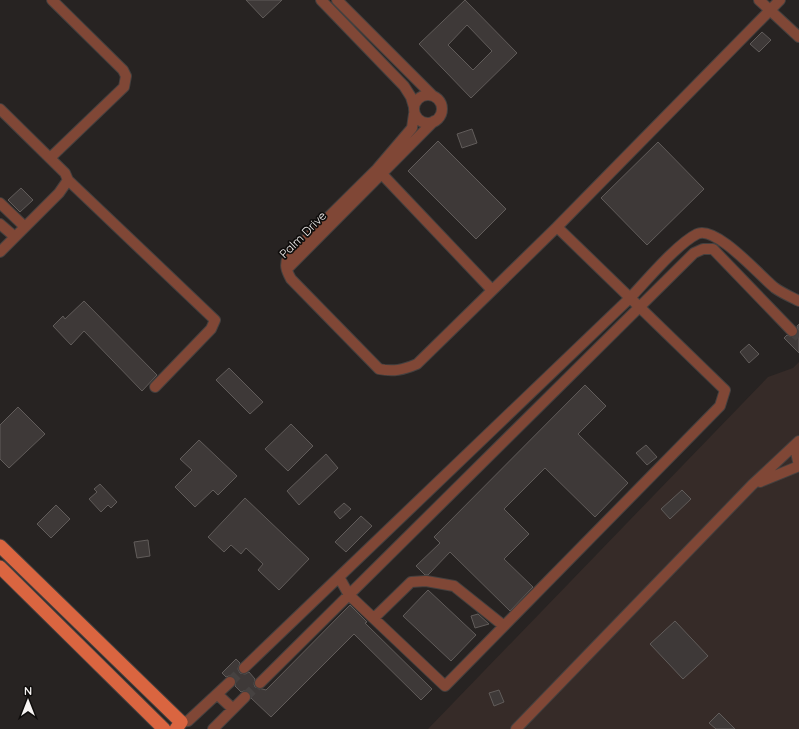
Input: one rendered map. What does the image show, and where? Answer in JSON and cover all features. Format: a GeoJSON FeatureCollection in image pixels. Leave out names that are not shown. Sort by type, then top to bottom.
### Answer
{"type":"FeatureCollection","features":[{"type":"Feature","properties":{"kind":"main road"},"geometry":{"type":"LineString","coordinates":[[0,546],[178,726]]}},
{"type":"Feature","properties":{"kind":"main road"},"geometry":{"type":"LineString","coordinates":[[0,567],[164,729]]}},
{"type":"Feature","properties":{"kind":"street"},"geometry":{"type":"LineString","coordinates":[[50,158],[124,87],[126,82],[124,70],[52,0]]}},
{"type":"Feature","properties":{"kind":"street"},"geometry":{"type":"LineString","coordinates":[[320,0],[404,86],[411,97],[414,110],[419,120],[427,123],[434,122]]}},
{"type":"Feature","properties":{"kind":"street","name":"Palm Drive"},"geometry":{"type":"LineString","coordinates":[[337,0],[433,96],[438,99],[442,106],[441,115],[289,256],[285,262],[286,270],[291,279],[379,370],[390,372],[404,370],[416,364],[492,290]]}},
{"type":"Feature","properties":{"kind":"street"},"geometry":{"type":"LineString","coordinates":[[759,0],[799,37]]}},
{"type":"Feature","properties":{"kind":"street"},"geometry":{"type":"LineString","coordinates":[[380,172],[492,290],[780,0]]}},
{"type":"Feature","properties":{"kind":"street"},"geometry":{"type":"LineString","coordinates":[[414,110],[418,99],[424,95],[433,96]]}},
{"type":"Feature","properties":{"kind":"street"},"geometry":{"type":"LineString","coordinates":[[0,109],[65,173],[68,180],[215,320],[211,329],[155,387]]}},
{"type":"Feature","properties":{"kind":"street","name":"Palm Drive"},"geometry":{"type":"LineString","coordinates":[[380,172],[412,128],[414,110]]}},
{"type":"Feature","properties":{"kind":"street"},"geometry":{"type":"LineString","coordinates":[[0,252],[59,193],[68,180]]}},
{"type":"Feature","properties":{"kind":"street"},"geometry":{"type":"LineString","coordinates":[[0,203],[25,227]]}},
{"type":"Feature","properties":{"kind":"street"},"geometry":{"type":"LineString","coordinates":[[0,224],[14,237]]}},
{"type":"Feature","properties":{"kind":"street"},"geometry":{"type":"LineString","coordinates":[[339,577],[349,595],[445,686],[720,406],[725,390],[556,226]]}},
{"type":"Feature","properties":{"kind":"street"},"geometry":{"type":"LineString","coordinates":[[244,668],[630,298],[684,242],[698,233],[708,233],[721,240],[776,288],[799,301]]}},
{"type":"Feature","properties":{"kind":"street"},"geometry":{"type":"LineString","coordinates":[[260,683],[694,253],[703,249],[713,249],[792,331]]}},
{"type":"Feature","properties":{"kind":"street"},"geometry":{"type":"LineString","coordinates":[[516,729],[752,485],[799,441]]}},
{"type":"Feature","properties":{"kind":"street"},"geometry":{"type":"LineString","coordinates":[[752,485],[799,466],[796,452],[799,447]]}},
{"type":"Feature","properties":{"kind":"street"},"geometry":{"type":"LineString","coordinates":[[374,618],[411,582],[426,581],[454,586],[504,626]]}},
{"type":"Feature","properties":{"kind":"street"},"geometry":{"type":"LineString","coordinates":[[178,726],[188,721],[230,682]]}},
{"type":"Feature","properties":{"kind":"street"},"geometry":{"type":"LineString","coordinates":[[217,694],[233,709]]}},
{"type":"Feature","properties":{"kind":"street"},"geometry":{"type":"LineString","coordinates":[[213,729],[245,697]]}},
{"type":"Feature","properties":{"kind":"shaded area"},"geometry":{"type":"Polygon","coordinates":[[[799,362],[799,729],[428,729],[768,377],[793,368],[799,362]]]}},
{"type":"Feature","properties":{"kind":"building"},"geometry":{"type":"Polygon","coordinates":[[[246,0],[282,0],[263,18],[246,0]]]}},
{"type":"Feature","properties":{"kind":"building"},"geometry":{"type":"Polygon","coordinates":[[[465,0],[517,53],[471,98],[419,44],[465,0]],[[467,25],[448,45],[473,70],[492,51],[467,25]]]}},
{"type":"Feature","properties":{"kind":"building"},"geometry":{"type":"Polygon","coordinates":[[[762,32],[771,40],[759,52],[750,44],[762,32]]]}},
{"type":"Feature","properties":{"kind":"building"},"geometry":{"type":"Polygon","coordinates":[[[472,129],[477,143],[462,148],[457,134],[472,129]]]}},
{"type":"Feature","properties":{"kind":"building"},"geometry":{"type":"Polygon","coordinates":[[[438,141],[506,209],[476,239],[408,171],[438,141]]]}},
{"type":"Feature","properties":{"kind":"building"},"geometry":{"type":"Polygon","coordinates":[[[658,142],[704,189],[647,245],[601,198],[658,142]]]}},
{"type":"Feature","properties":{"kind":"building"},"geometry":{"type":"Polygon","coordinates":[[[21,188],[33,200],[20,212],[8,200],[21,188]]]}},
{"type":"Feature","properties":{"kind":"building"},"geometry":{"type":"Polygon","coordinates":[[[84,301],[157,375],[142,391],[84,331],[71,345],[53,326],[63,316],[65,319],[84,301]]]}},
{"type":"Feature","properties":{"kind":"building"},"geometry":{"type":"Polygon","coordinates":[[[799,324],[799,353],[784,338],[787,335],[793,337],[797,335],[797,326],[799,324]]]}},
{"type":"Feature","properties":{"kind":"building"},"geometry":{"type":"Polygon","coordinates":[[[749,344],[759,354],[749,363],[740,352],[749,344]]]}},
{"type":"Feature","properties":{"kind":"building"},"geometry":{"type":"Polygon","coordinates":[[[229,368],[263,402],[250,414],[216,380],[229,368]]]}},
{"type":"Feature","properties":{"kind":"building"},"geometry":{"type":"Polygon","coordinates":[[[585,385],[606,406],[578,434],[628,483],[595,517],[545,468],[504,509],[529,534],[504,559],[533,587],[510,611],[450,552],[428,575],[425,575],[416,566],[440,543],[434,537],[585,385]]]}},
{"type":"Feature","properties":{"kind":"building"},"geometry":{"type":"Polygon","coordinates":[[[18,407],[45,434],[9,468],[0,459],[0,425],[18,407]]]}},
{"type":"Feature","properties":{"kind":"building"},"geometry":{"type":"Polygon","coordinates":[[[291,424],[313,446],[288,471],[265,449],[291,424]]]}},
{"type":"Feature","properties":{"kind":"building"},"geometry":{"type":"Polygon","coordinates":[[[199,440],[237,476],[218,495],[213,490],[195,507],[175,487],[192,470],[180,459],[199,440]]]}},
{"type":"Feature","properties":{"kind":"building"},"geometry":{"type":"Polygon","coordinates":[[[646,445],[657,457],[647,465],[636,453],[646,445]]]}},
{"type":"Feature","properties":{"kind":"building"},"geometry":{"type":"Polygon","coordinates":[[[326,454],[338,468],[299,505],[287,491],[326,454]]]}},
{"type":"Feature","properties":{"kind":"building"},"geometry":{"type":"Polygon","coordinates":[[[100,484],[117,502],[111,508],[108,505],[101,512],[89,499],[97,492],[94,489],[100,484]]]}},
{"type":"Feature","properties":{"kind":"building"},"geometry":{"type":"Polygon","coordinates":[[[682,490],[691,499],[670,519],[661,509],[682,490]]]}},
{"type":"Feature","properties":{"kind":"building"},"geometry":{"type":"Polygon","coordinates":[[[245,498],[309,559],[279,590],[258,570],[263,564],[246,548],[241,554],[231,545],[224,552],[208,537],[245,498]]]}},
{"type":"Feature","properties":{"kind":"building"},"geometry":{"type":"Polygon","coordinates":[[[344,503],[351,509],[340,519],[334,512],[344,503]]]}},
{"type":"Feature","properties":{"kind":"building"},"geometry":{"type":"Polygon","coordinates":[[[56,505],[70,519],[51,538],[37,524],[56,505]]]}},
{"type":"Feature","properties":{"kind":"building"},"geometry":{"type":"Polygon","coordinates":[[[361,516],[372,526],[346,552],[335,542],[361,516]]]}},
{"type":"Feature","properties":{"kind":"building"},"geometry":{"type":"Polygon","coordinates":[[[148,540],[150,556],[137,558],[134,542],[148,540]]]}},
{"type":"Feature","properties":{"kind":"building"},"geometry":{"type":"Polygon","coordinates":[[[428,590],[476,635],[451,661],[403,616],[428,590]]]}},
{"type":"Feature","properties":{"kind":"building"},"geometry":{"type":"Polygon","coordinates":[[[350,605],[367,622],[365,623],[432,689],[421,700],[354,634],[271,717],[251,698],[249,692],[241,692],[235,686],[236,681],[234,677],[226,677],[222,673],[236,659],[240,663],[238,669],[240,673],[245,674],[249,672],[255,679],[255,687],[266,690],[350,605]]]}},
{"type":"Feature","properties":{"kind":"building"},"geometry":{"type":"Polygon","coordinates":[[[478,614],[489,624],[475,628],[471,616],[478,614]]]}},
{"type":"Feature","properties":{"kind":"building"},"geometry":{"type":"Polygon","coordinates":[[[675,621],[708,656],[683,679],[650,644],[675,621]]]}},
{"type":"Feature","properties":{"kind":"building"},"geometry":{"type":"Polygon","coordinates":[[[499,690],[504,702],[494,706],[489,693],[499,690]]]}},
{"type":"Feature","properties":{"kind":"building"},"geometry":{"type":"Polygon","coordinates":[[[719,713],[735,729],[716,729],[709,723],[719,713]]]}},
{"type":"Feature","properties":{"kind":"tunnel"},"geometry":{"type":"LineString","coordinates":[[792,331],[799,337]]}},
{"type":"Feature","properties":{"kind":"tunnel"},"geometry":{"type":"LineString","coordinates":[[230,682],[244,668]]}},
{"type":"Feature","properties":{"kind":"tunnel"},"geometry":{"type":"LineString","coordinates":[[245,697],[260,683]]}}]}
